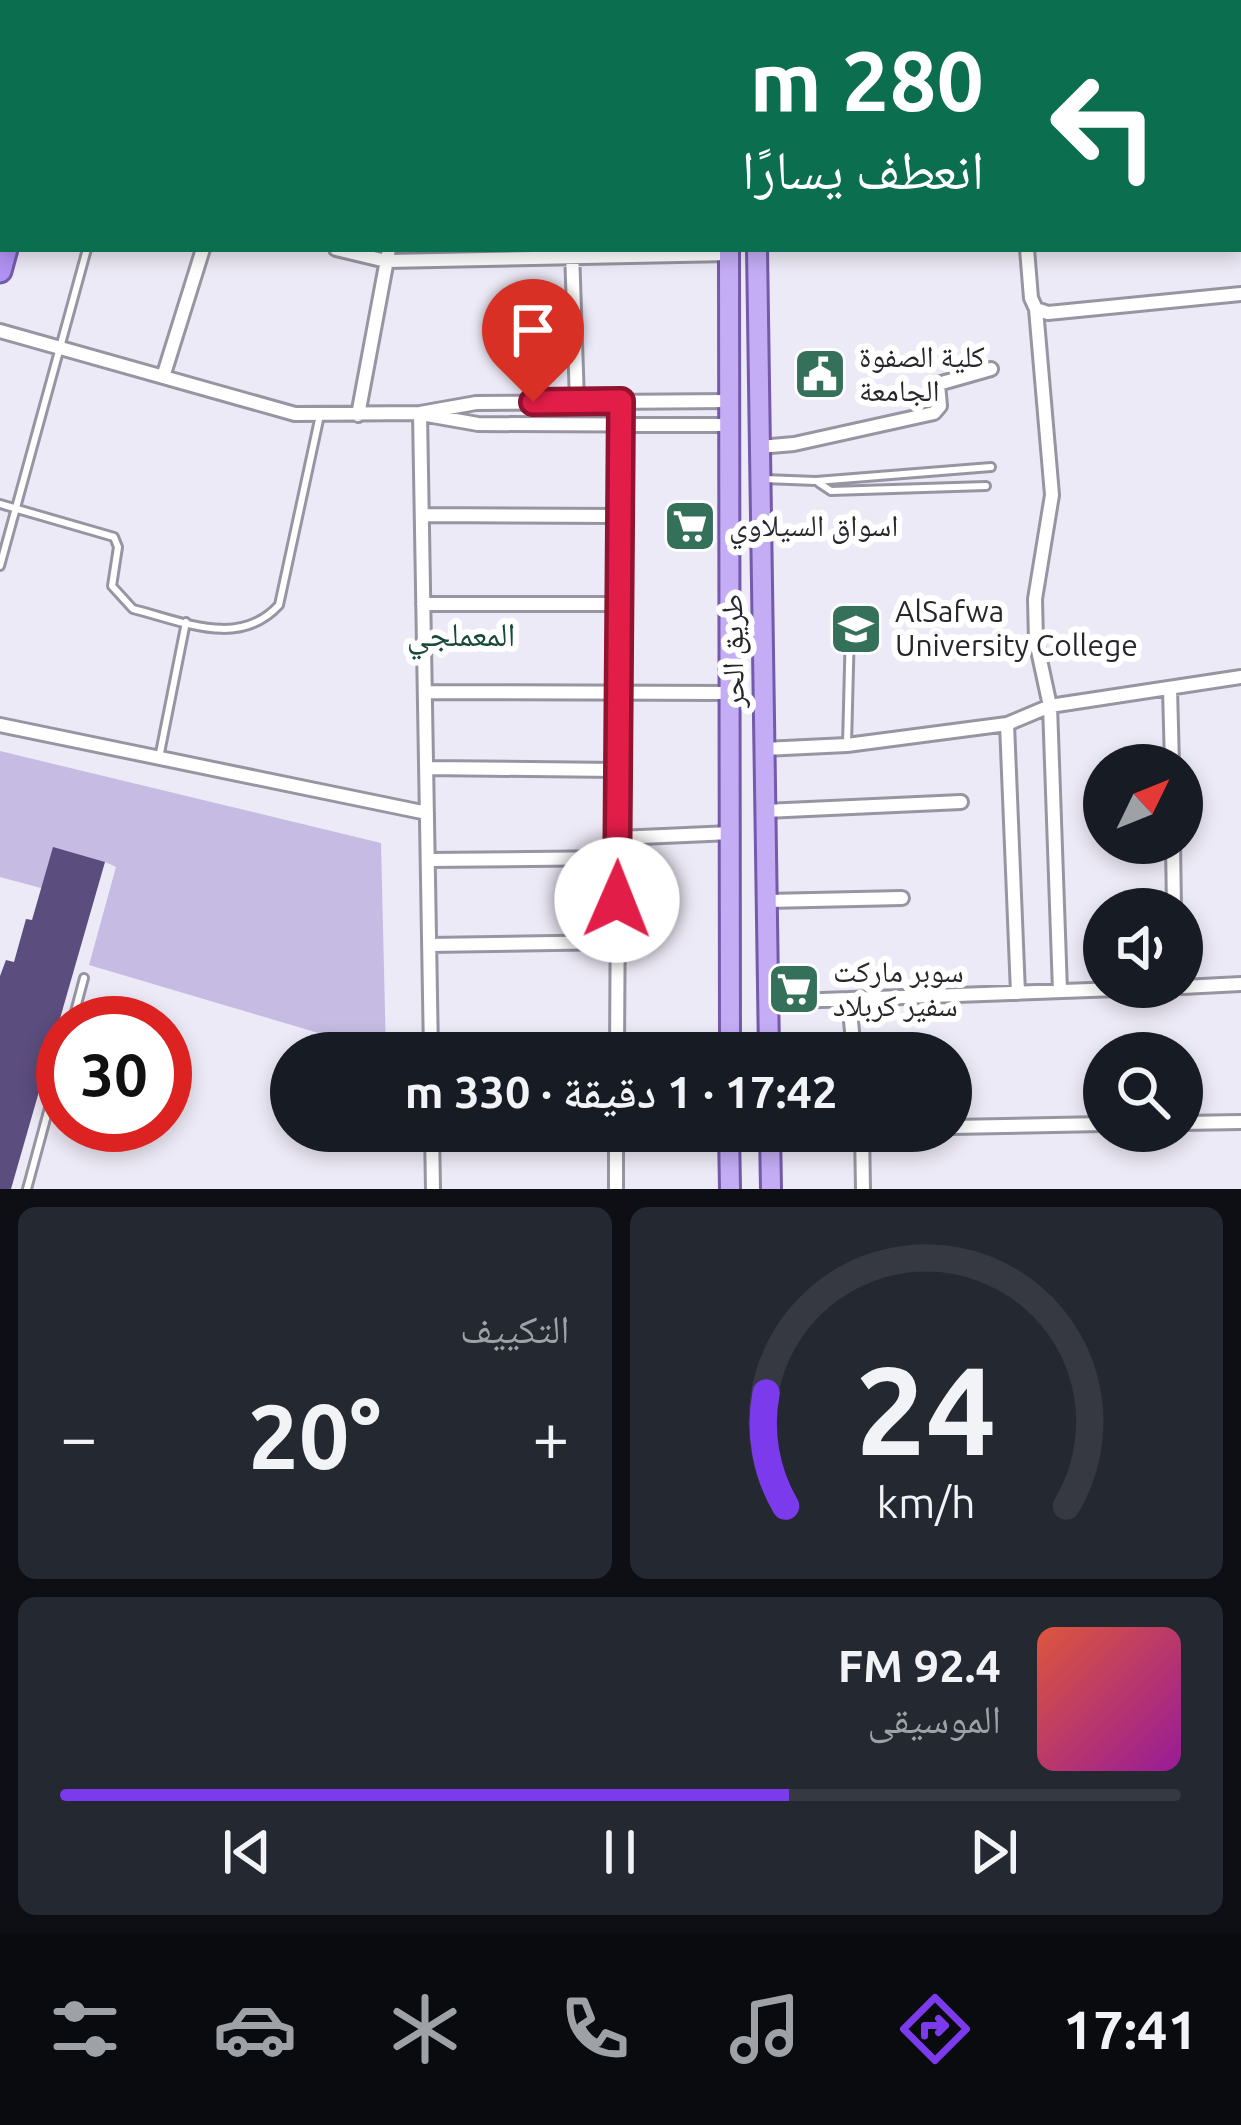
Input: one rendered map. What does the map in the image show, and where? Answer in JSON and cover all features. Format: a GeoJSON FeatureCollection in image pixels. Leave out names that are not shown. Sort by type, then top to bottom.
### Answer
{"type":"FeatureCollection","features":[{"type":"Feature","properties":{"kind":"main road"},"geometry":{"type":"LineString","coordinates":[[729,252],[742,262],[757,254]]}},
{"type":"Feature","properties":{"kind":"main road","name":"طريق الحر"},"geometry":{"type":"LineString","coordinates":[[729,252],[730,1032]]}},
{"type":"Feature","properties":{"kind":"main road","name":"طريق الحر"},"geometry":{"type":"LineString","coordinates":[[757,254],[769,1032]]}},
{"type":"Feature","properties":{"kind":"main road"},"geometry":{"type":"LineString","coordinates":[[730,289],[743,282],[757,287]]}},
{"type":"Feature","properties":{"kind":"main road"},"geometry":{"type":"LineString","coordinates":[[732,902],[748,913],[766,904]]}},
{"type":"Feature","properties":{"kind":"main road"},"geometry":{"type":"LineString","coordinates":[[732,939],[749,929],[767,935]]}},
{"type":"Feature","properties":{"kind":"main road"},"geometry":{"type":"LineString","coordinates":[[729,1152],[730,1189]]}},
{"type":"Feature","properties":{"kind":"main road"},"geometry":{"type":"LineString","coordinates":[[770,1152],[771,1189]]}},
{"type":"Feature","properties":{"kind":"street"},"geometry":{"type":"LineString","coordinates":[[163,377],[202,252]]}},
{"type":"Feature","properties":{"kind":"street"},"geometry":{"type":"LineString","coordinates":[[358,415],[387,255],[729,252]]}},
{"type":"Feature","properties":{"kind":"street"},"geometry":{"type":"LineString","coordinates":[[1027,252],[1052,495],[1035,599],[1036,640],[1050,706],[1060,991]]}},
{"type":"Feature","properties":{"kind":"street"},"geometry":{"type":"LineString","coordinates":[[572,253],[577,402]]}},
{"type":"Feature","properties":{"kind":"street"},"geometry":{"type":"LineString","coordinates":[[1036,309],[1048,313],[1241,294]]}},
{"type":"Feature","properties":{"kind":"street"},"geometry":{"type":"LineString","coordinates":[[0,331],[295,414],[420,413],[463,404],[730,400]]}},
{"type":"Feature","properties":{"kind":"street"},"geometry":{"type":"LineString","coordinates":[[760,447],[794,445],[934,413],[940,406],[938,384],[991,369]]}},
{"type":"Feature","properties":{"kind":"street"},"geometry":{"type":"LineString","coordinates":[[616,1032],[621,401]]}},
{"type":"Feature","properties":{"kind":"street"},"geometry":{"type":"LineString","coordinates":[[420,413],[466,423],[730,425]]}},
{"type":"Feature","properties":{"kind":"street"},"geometry":{"type":"LineString","coordinates":[[420,413],[431,1032]]}},
{"type":"Feature","properties":{"kind":"street"},"geometry":{"type":"LineString","coordinates":[[422,515],[620,516]]}},
{"type":"Feature","properties":{"kind":"street"},"geometry":{"type":"LineString","coordinates":[[423,604],[620,604]]}},
{"type":"Feature","properties":{"kind":"street"},"geometry":{"type":"LineString","coordinates":[[764,749],[847,745],[1007,724],[1050,706],[1241,677]]}},
{"type":"Feature","properties":{"kind":"street"},"geometry":{"type":"LineString","coordinates":[[1170,688],[1171,744]]}},
{"type":"Feature","properties":{"kind":"street"},"geometry":{"type":"LineString","coordinates":[[425,692],[730,694]]}},
{"type":"Feature","properties":{"kind":"street"},"geometry":{"type":"LineString","coordinates":[[1007,724],[1018,993]]}},
{"type":"Feature","properties":{"kind":"street"},"geometry":{"type":"LineString","coordinates":[[0,725],[427,813]]}},
{"type":"Feature","properties":{"kind":"street"},"geometry":{"type":"LineString","coordinates":[[426,768],[618,770]]}},
{"type":"Feature","properties":{"kind":"street"},"geometry":{"type":"LineString","coordinates":[[765,811],[961,802]]}},
{"type":"Feature","properties":{"kind":"street"},"geometry":{"type":"LineString","coordinates":[[618,838],[730,833]]}},
{"type":"Feature","properties":{"kind":"street"},"geometry":{"type":"LineString","coordinates":[[428,860],[618,858]]}},
{"type":"Feature","properties":{"kind":"street"},"geometry":{"type":"LineString","coordinates":[[766,904],[902,898]]}},
{"type":"Feature","properties":{"kind":"street"},"geometry":{"type":"LineString","coordinates":[[429,945],[617,942]]}},
{"type":"Feature","properties":{"kind":"street"},"geometry":{"type":"LineString","coordinates":[[1203,986],[1241,984]]}},
{"type":"Feature","properties":{"kind":"street"},"geometry":{"type":"LineString","coordinates":[[768,1002],[1083,990]]}},
{"type":"Feature","properties":{"kind":"street"},"geometry":{"type":"LineString","coordinates":[[849,999],[852,1032]]}},
{"type":"Feature","properties":{"kind":"street"},"geometry":{"type":"LineString","coordinates":[[1203,1123],[1241,1122]]}},
{"type":"Feature","properties":{"kind":"street"},"geometry":{"type":"LineString","coordinates":[[972,1127],[1083,1124]]}},
{"type":"Feature","properties":{"kind":"street"},"geometry":{"type":"LineString","coordinates":[[433,1152],[434,1189]]}},
{"type":"Feature","properties":{"kind":"street"},"geometry":{"type":"LineString","coordinates":[[616,1152],[616,1189]]}},
{"type":"Feature","properties":{"kind":"street"},"geometry":{"type":"LineString","coordinates":[[862,1152],[863,1189]]}},
{"type":"Feature","properties":{"kind":"lane"},"geometry":{"type":"LineString","coordinates":[[0,566],[86,252]]}},
{"type":"Feature","properties":{"kind":"lane"},"geometry":{"type":"LineString","coordinates":[[0,504],[114,537],[118,547],[112,586],[117,595],[134,609],[226,632],[268,617],[279,605],[320,415]]}},
{"type":"Feature","properties":{"kind":"lane"},"geometry":{"type":"LineString","coordinates":[[760,479],[816,482],[991,467]]}},
{"type":"Feature","properties":{"kind":"lane"},"geometry":{"type":"LineString","coordinates":[[816,482],[831,490],[986,486]]}},
{"type":"Feature","properties":{"kind":"lane"},"geometry":{"type":"LineString","coordinates":[[159,758],[186,622]]}},
{"type":"Feature","properties":{"kind":"lane"},"geometry":{"type":"LineString","coordinates":[[847,745],[850,628]]}},
{"type":"Feature","properties":{"kind":"lane"},"geometry":{"type":"LineString","coordinates":[[79,996],[84,978]]}},
{"type":"Feature","properties":{"kind":"lane"},"geometry":{"type":"LineString","coordinates":[[27,1189],[37,1152]]}},
{"type":"Feature","properties":{"kind":"shaded area"},"geometry":{"type":"Polygon","coordinates":[[[0,751],[381,843],[386,1032],[315,1032],[89,965],[116,867],[105,862],[41,888],[0,877],[0,751]]]}},
{"type":"Feature","properties":{"kind":"building"},"geometry":{"type":"Polygon","coordinates":[[[53,847],[105,862],[66,996],[36,996],[36,1102],[11,1189],[0,1189],[0,976],[6,960],[14,962],[26,919],[32,920],[53,847]]]}},
{"type":"Feature","properties":{"kind":"place","name":"كلية الصفوة الجامعة"},"geometry":{"type":"Point","coordinates":[820,374]}},
{"type":"Feature","properties":{"kind":"place","name":"اسواق السيلاوي"},"geometry":{"type":"Point","coordinates":[690,526]}},
{"type":"Feature","properties":{"kind":"place","name":"AlSafwa University College"},"geometry":{"type":"Point","coordinates":[856,629]}},
{"type":"Feature","properties":{"kind":"place","name":"سوبر ماركت سفير كربلاد"},"geometry":{"type":"Point","coordinates":[794,989]}},
{"type":"Feature","properties":{"kind":"district","name":"المعملجي"},"geometry":{"type":"Point","coordinates":[461,634]}},
{"type":"Feature","properties":{"kind":"route"},"geometry":{"type":"LineString","coordinates":[[533,402],[621,401],[617,900]]}}]}
